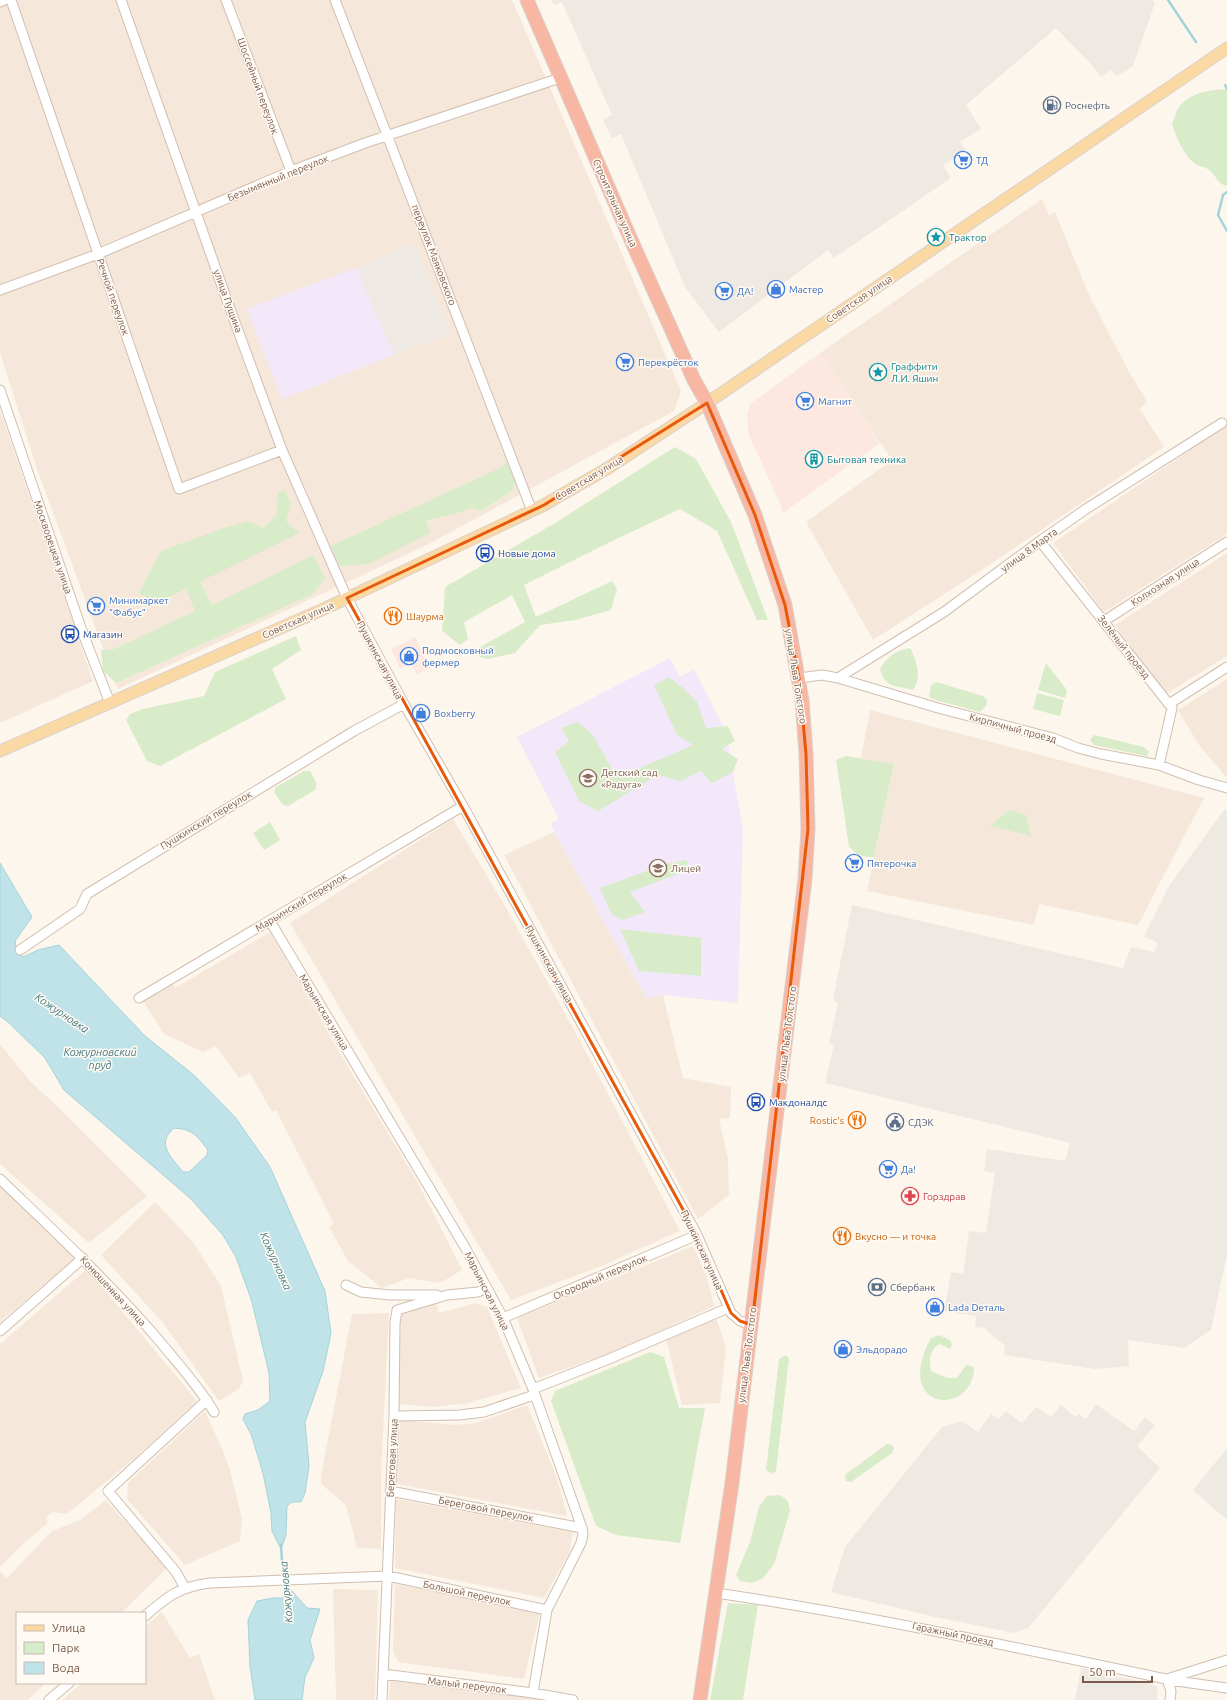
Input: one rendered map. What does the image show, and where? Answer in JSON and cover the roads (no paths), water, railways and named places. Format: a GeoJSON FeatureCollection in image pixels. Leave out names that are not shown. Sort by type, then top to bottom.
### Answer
{"type":"FeatureCollection","features":[{"type":"Feature","properties":{"kind":"highway","name":"Строительная улица"},"geometry":{"type":"LineString","coordinates":[[528,0],[560,78],[632,242],[694,380],[707,404]]}},
{"type":"Feature","properties":{"kind":"highway","name":"улица Льва Толстого"},"geometry":{"type":"LineString","coordinates":[[700,1700],[752,1324],[799,929],[808,836],[806,754],[799,678],[782,597],[755,515],[707,404]]}},
{"type":"Feature","properties":{"kind":"main road","name":"Советская улица"},"geometry":{"type":"LineString","coordinates":[[0,751],[347,598],[532,510],[608,468],[707,404],[1227,48]]}},
{"type":"Feature","properties":{"kind":"street"},"geometry":{"type":"LineString","coordinates":[[0,2],[4,0]]}},
{"type":"Feature","properties":{"kind":"street","name":"Речной переулок"},"geometry":{"type":"LineString","coordinates":[[11,0],[179,489],[282,450]]}},
{"type":"Feature","properties":{"kind":"street","name":"улица Пущина"},"geometry":{"type":"LineString","coordinates":[[121,0],[282,450],[347,598]]}},
{"type":"Feature","properties":{"kind":"street","name":"Шоссейный переулок"},"geometry":{"type":"LineString","coordinates":[[226,0],[290,171]]}},
{"type":"Feature","properties":{"kind":"street","name":"переулок Маяковского"},"geometry":{"type":"LineString","coordinates":[[335,0],[532,510]]}},
{"type":"Feature","properties":{"kind":"street","name":"Безымянный переулок"},"geometry":{"type":"LineString","coordinates":[[0,290],[98,254],[290,171],[387,135],[560,78]]}},
{"type":"Feature","properties":{"kind":"street","name":"Москворецкая улица"},"geometry":{"type":"LineString","coordinates":[[0,390],[82,631],[110,703]]}},
{"type":"Feature","properties":{"kind":"street","name":"улица 8 Марта"},"geometry":{"type":"LineString","coordinates":[[838,678],[944,612],[1086,509],[1222,423]]}},
{"type":"Feature","properties":{"kind":"street","name":"Зелёный проезд"},"geometry":{"type":"LineString","coordinates":[[1040,541],[1169,704]]}},
{"type":"Feature","properties":{"kind":"street","name":"Колхозная улица"},"geometry":{"type":"LineString","coordinates":[[1104,621],[1227,542]]}},
{"type":"Feature","properties":{"kind":"street","name":"Пушкинская улица"},"geometry":{"type":"LineString","coordinates":[[347,598],[404,704],[463,806],[697,1235],[728,1308],[734,1317],[740,1321],[752,1324]]}},
{"type":"Feature","properties":{"kind":"street"},"geometry":{"type":"LineString","coordinates":[[1159,765],[1172,708],[1169,704],[1227,667]]}},
{"type":"Feature","properties":{"kind":"street","name":"Кирпичный проезд"},"geometry":{"type":"LineString","coordinates":[[799,678],[822,675],[838,678],[938,708],[1053,738],[1090,751],[1159,765],[1227,788]]}},
{"type":"Feature","properties":{"kind":"street","name":"Пушкинский переулок"},"geometry":{"type":"LineString","coordinates":[[20,950],[80,909],[87,894],[354,731],[404,704]]}},
{"type":"Feature","properties":{"kind":"street","name":"Марьинский переулок"},"geometry":{"type":"LineString","coordinates":[[139,998],[463,806]]}},
{"type":"Feature","properties":{"kind":"street","name":"Марьинская улица"},"geometry":{"type":"LineString","coordinates":[[270,921],[487,1288],[503,1318],[534,1392],[582,1528],[583,1534],[581,1543],[547,1610],[533,1693]]}},
{"type":"Feature","properties":{"kind":"street","name":"Конюшенная улица"},"geometry":{"type":"LineString","coordinates":[[0,1179],[83,1258],[133,1310],[207,1400],[214,1412]]}},
{"type":"Feature","properties":{"kind":"street","name":"Огородный переулок"},"geometry":{"type":"LineString","coordinates":[[503,1318],[697,1235]]}},
{"type":"Feature","properties":{"kind":"street"},"geometry":{"type":"LineString","coordinates":[[0,1331],[83,1258]]}},
{"type":"Feature","properties":{"kind":"street"},"geometry":{"type":"LineString","coordinates":[[346,1285],[361,1292],[390,1295],[447,1295]]}},
{"type":"Feature","properties":{"kind":"street","name":"Береговая улица"},"geometry":{"type":"LineString","coordinates":[[382,1700],[394,1416],[395,1323],[397,1310],[447,1295],[478,1292],[487,1288]]}},
{"type":"Feature","properties":{"kind":"street"},"geometry":{"type":"LineString","coordinates":[[394,1416],[459,1416],[484,1412],[534,1392],[728,1308]]}},
{"type":"Feature","properties":{"kind":"street"},"geometry":{"type":"LineString","coordinates":[[185,1588],[176,1572],[108,1491],[207,1400]]}},
{"type":"Feature","properties":{"kind":"street","name":"Береговой переулок"},"geometry":{"type":"LineString","coordinates":[[390,1491],[582,1528]]}},
{"type":"Feature","properties":{"kind":"street","name":"Большой переулок"},"geometry":{"type":"LineString","coordinates":[[146,1615],[168,1597],[185,1588],[210,1583],[388,1576],[547,1610]]}},
{"type":"Feature","properties":{"kind":"street","name":"Гаражный проезд"},"geometry":{"type":"LineString","coordinates":[[716,1593],[798,1605],[910,1625],[1167,1680],[1227,1688]]}},
{"type":"Feature","properties":{"kind":"street"},"geometry":{"type":"LineString","coordinates":[[1170,1700],[1171,1691],[1167,1680],[1227,1660]]}},
{"type":"Feature","properties":{"kind":"street","name":"Малый переулок"},"geometry":{"type":"LineString","coordinates":[[383,1674],[533,1693],[573,1700]]}},
{"type":"Feature","properties":{"kind":"street"},"geometry":{"type":"LineString","coordinates":[[49,1700],[68,1684]]}},
{"type":"Feature","properties":{"kind":"water","name":"Кожурновский пруд"},"geometry":{"type":"Polygon","coordinates":[[[0,863],[32,917],[15,941],[17,951],[23,957],[38,950],[59,945],[145,1036],[195,1076],[235,1117],[270,1167],[325,1291],[331,1333],[323,1371],[305,1422],[309,1466],[305,1493],[301,1502],[292,1502],[287,1506],[286,1535],[281,1549],[272,1531],[271,1513],[263,1473],[251,1434],[243,1419],[245,1414],[258,1410],[270,1401],[269,1373],[252,1302],[236,1257],[223,1235],[190,1198],[64,1090],[45,1058],[0,1016],[0,863]],[[174,1128],[168,1134],[166,1140],[167,1151],[183,1172],[189,1172],[207,1155],[208,1150],[194,1134],[174,1128]]]}},
{"type":"Feature","properties":{"kind":"water"},"geometry":{"type":"Polygon","coordinates":[[[291,1590],[307,1608],[320,1609],[310,1640],[314,1658],[305,1677],[302,1700],[255,1700],[250,1666],[248,1620],[257,1601],[283,1598],[291,1590]]]}},
{"type":"Feature","properties":{"kind":"waterway"},"geometry":{"type":"LineString","coordinates":[[1168,0],[1196,42]]}},
{"type":"Feature","properties":{"kind":"waterway"},"geometry":{"type":"LineString","coordinates":[[1225,85],[1227,89]]}},
{"type":"Feature","properties":{"kind":"waterway"},"geometry":{"type":"LineString","coordinates":[[1227,192],[1223,195],[1218,215],[1227,231]]}},
{"type":"Feature","properties":{"kind":"waterway","name":"Кожурновка"},"geometry":{"type":"LineString","coordinates":[[281,1545],[283,1578]]}},
{"type":"Feature","properties":{"kind":"waterway","name":"Кожурновка"},"geometry":{"type":"LineString","coordinates":[[284,1583],[285,1600]]}},
{"type":"Feature","properties":{"kind":"place","name":"Роснефть"},"geometry":{"type":"Point","coordinates":[1052,105]}},
{"type":"Feature","properties":{"kind":"place","name":"ТД"},"geometry":{"type":"Point","coordinates":[963,160]}},
{"type":"Feature","properties":{"kind":"place","name":"Трактор"},"geometry":{"type":"Point","coordinates":[936,237]}},
{"type":"Feature","properties":{"kind":"place","name":"Мастер"},"geometry":{"type":"Point","coordinates":[776,289]}},
{"type":"Feature","properties":{"kind":"place","name":"ДА!"},"geometry":{"type":"Point","coordinates":[724,291]}},
{"type":"Feature","properties":{"kind":"place","name":"Перекрёсток"},"geometry":{"type":"Point","coordinates":[625,362]}},
{"type":"Feature","properties":{"kind":"place","name":"Граффити Л.И. Яшин"},"geometry":{"type":"Point","coordinates":[878,372]}},
{"type":"Feature","properties":{"kind":"place","name":"Магнит"},"geometry":{"type":"Point","coordinates":[805,401]}},
{"type":"Feature","properties":{"kind":"place","name":"Бытовая техника"},"geometry":{"type":"Point","coordinates":[814,459]}},
{"type":"Feature","properties":{"kind":"place","name":"Новые дома"},"geometry":{"type":"Point","coordinates":[485,553]}},
{"type":"Feature","properties":{"kind":"place","name":"Минимаркет \"Фабус\""},"geometry":{"type":"Point","coordinates":[96,606]}},
{"type":"Feature","properties":{"kind":"place","name":"Шаурма"},"geometry":{"type":"Point","coordinates":[393,616]}},
{"type":"Feature","properties":{"kind":"place","name":"Магазин"},"geometry":{"type":"Point","coordinates":[70,634]}},
{"type":"Feature","properties":{"kind":"place","name":"Подмосковный фермер"},"geometry":{"type":"Point","coordinates":[409,656]}},
{"type":"Feature","properties":{"kind":"place","name":"Boxberry"},"geometry":{"type":"Point","coordinates":[421,713]}},
{"type":"Feature","properties":{"kind":"place","name":"Детский сад «Радуга»"},"geometry":{"type":"Point","coordinates":[588,778]}},
{"type":"Feature","properties":{"kind":"place","name":"Пятерочка"},"geometry":{"type":"Point","coordinates":[854,863]}},
{"type":"Feature","properties":{"kind":"place","name":"Лицей"},"geometry":{"type":"Point","coordinates":[658,868]}},
{"type":"Feature","properties":{"kind":"place","name":"Макдоналдс"},"geometry":{"type":"Point","coordinates":[756,1102]}},
{"type":"Feature","properties":{"kind":"place","name":"Rostic's"},"geometry":{"type":"Point","coordinates":[857,1120]}},
{"type":"Feature","properties":{"kind":"place","name":"СДЭК"},"geometry":{"type":"Point","coordinates":[895,1122]}},
{"type":"Feature","properties":{"kind":"place","name":"Да!"},"geometry":{"type":"Point","coordinates":[888,1169]}},
{"type":"Feature","properties":{"kind":"place","name":"Горздрав"},"geometry":{"type":"Point","coordinates":[910,1196]}},
{"type":"Feature","properties":{"kind":"place","name":"Вкусно — и точка"},"geometry":{"type":"Point","coordinates":[842,1236]}},
{"type":"Feature","properties":{"kind":"place","name":"Сбербанк"},"geometry":{"type":"Point","coordinates":[877,1287]}},
{"type":"Feature","properties":{"kind":"place","name":"Lada Dеталь"},"geometry":{"type":"Point","coordinates":[935,1307]}},
{"type":"Feature","properties":{"kind":"place","name":"Эльдорадо"},"geometry":{"type":"Point","coordinates":[843,1349]}}]}
